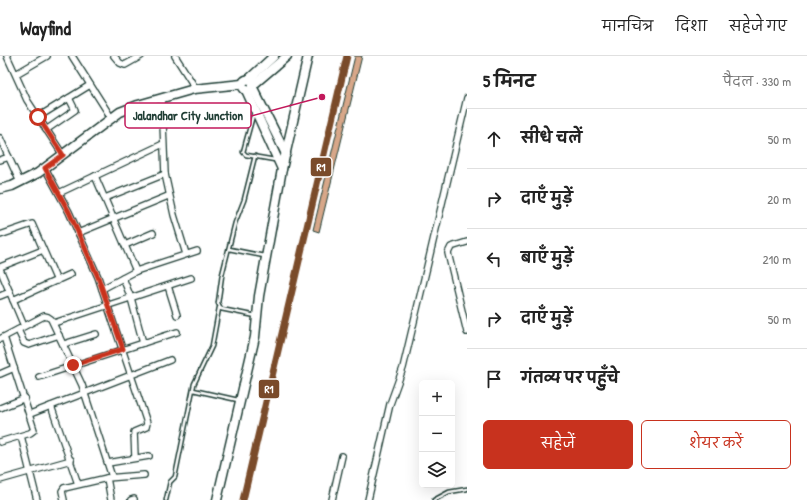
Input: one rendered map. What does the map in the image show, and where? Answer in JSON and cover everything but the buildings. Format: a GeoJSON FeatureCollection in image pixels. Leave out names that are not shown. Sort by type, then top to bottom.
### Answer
{"type":"FeatureCollection","features":[{"type":"Feature","properties":{"kind":"street"},"geometry":{"type":"LineString","coordinates":[[7,56],[27,100],[63,155]]}},
{"type":"Feature","properties":{"kind":"street"},"geometry":{"type":"LineString","coordinates":[[16,74],[37,59],[47,56]]}},
{"type":"Feature","properties":{"kind":"street"},"geometry":{"type":"LineString","coordinates":[[72,56],[112,119]]}},
{"type":"Feature","properties":{"kind":"street"},"geometry":{"type":"LineString","coordinates":[[114,56],[120,63],[125,65],[141,56]]}},
{"type":"Feature","properties":{"kind":"street"},"geometry":{"type":"LineString","coordinates":[[175,56],[196,89]]}},
{"type":"Feature","properties":{"kind":"street"},"geometry":{"type":"LineString","coordinates":[[249,85],[274,56]]}},
{"type":"Feature","properties":{"kind":"street"},"geometry":{"type":"LineString","coordinates":[[0,189],[20,182],[45,168],[120,112],[138,105],[196,89],[249,85],[287,56]]}},
{"type":"Feature","properties":{"kind":"street"},"geometry":{"type":"LineString","coordinates":[[217,500],[255,337],[266,256],[282,169],[308,56]]}},
{"type":"Feature","properties":{"kind":"street"},"geometry":{"type":"LineString","coordinates":[[38,117],[90,85]]}},
{"type":"Feature","properties":{"kind":"street"},"geometry":{"type":"LineString","coordinates":[[249,85],[255,110],[282,169]]}},
{"type":"Feature","properties":{"kind":"street"},"geometry":{"type":"LineString","coordinates":[[249,85],[286,154]]}},
{"type":"Feature","properties":{"kind":"street"},"geometry":{"type":"LineString","coordinates":[[46,130],[75,110],[69,98]]}},
{"type":"Feature","properties":{"kind":"street"},"geometry":{"type":"LineString","coordinates":[[162,98],[163,144],[168,196],[186,254]]}},
{"type":"Feature","properties":{"kind":"street"},"geometry":{"type":"LineString","coordinates":[[368,500],[390,404],[403,368],[467,98]]}},
{"type":"Feature","properties":{"kind":"street"},"geometry":{"type":"LineString","coordinates":[[0,138],[20,182]]}},
{"type":"Feature","properties":{"kind":"street"},"geometry":{"type":"LineString","coordinates":[[59,193],[163,144]]}},
{"type":"Feature","properties":{"kind":"street"},"geometry":{"type":"LineString","coordinates":[[0,160],[9,157]]}},
{"type":"Feature","properties":{"kind":"street"},"geometry":{"type":"LineString","coordinates":[[45,168],[78,233],[102,289],[147,425],[134,432],[135,457]]}},
{"type":"Feature","properties":{"kind":"street"},"geometry":{"type":"LineString","coordinates":[[104,198],[165,174]]}},
{"type":"Feature","properties":{"kind":"street"},"geometry":{"type":"LineString","coordinates":[[95,176],[136,271]]}},
{"type":"Feature","properties":{"kind":"street"},"geometry":{"type":"LineString","coordinates":[[78,233],[168,196]]}},
{"type":"Feature","properties":{"kind":"street"},"geometry":{"type":"LineString","coordinates":[[0,235],[31,223],[57,280]]}},
{"type":"Feature","properties":{"kind":"street"},"geometry":{"type":"LineString","coordinates":[[125,245],[153,233]]}},
{"type":"Feature","properties":{"kind":"street"},"geometry":{"type":"LineString","coordinates":[[467,242],[451,247],[448,253],[467,332]]}},
{"type":"Feature","properties":{"kind":"street"},"geometry":{"type":"LineString","coordinates":[[24,326],[0,268],[43,250]]}},
{"type":"Feature","properties":{"kind":"street"},"geometry":{"type":"LineString","coordinates":[[102,289],[136,271],[198,251]]}},
{"type":"Feature","properties":{"kind":"street"},"geometry":{"type":"LineString","coordinates":[[13,300],[71,274]]}},
{"type":"Feature","properties":{"kind":"street"},"geometry":{"type":"LineString","coordinates":[[123,278],[131,298],[142,343]]}},
{"type":"Feature","properties":{"kind":"street"},"geometry":{"type":"LineString","coordinates":[[54,323],[191,278]]}},
{"type":"Feature","properties":{"kind":"street"},"geometry":{"type":"LineString","coordinates":[[168,286],[177,315]]}},
{"type":"Feature","properties":{"kind":"street"},"geometry":{"type":"LineString","coordinates":[[0,296],[10,292]]}},
{"type":"Feature","properties":{"kind":"street"},"geometry":{"type":"LineString","coordinates":[[0,442],[30,434],[34,430],[25,398],[2,338],[46,316],[54,323],[85,394],[108,463],[111,500]]}},
{"type":"Feature","properties":{"kind":"street"},"geometry":{"type":"LineString","coordinates":[[18,330],[21,340],[29,346],[59,335]]}},
{"type":"Feature","properties":{"kind":"street"},"geometry":{"type":"LineString","coordinates":[[39,376],[177,332]]}},
{"type":"Feature","properties":{"kind":"street"},"geometry":{"type":"LineString","coordinates":[[64,344],[96,334]]}},
{"type":"Feature","properties":{"kind":"street"},"geometry":{"type":"LineString","coordinates":[[30,414],[170,360]]}},
{"type":"Feature","properties":{"kind":"street"},"geometry":{"type":"LineString","coordinates":[[0,374],[14,368]]}},
{"type":"Feature","properties":{"kind":"street"},"geometry":{"type":"LineString","coordinates":[[0,408],[25,398]]}},
{"type":"Feature","properties":{"kind":"street"},"geometry":{"type":"LineString","coordinates":[[51,406],[71,460],[78,484]]}},
{"type":"Feature","properties":{"kind":"street"},"geometry":{"type":"LineString","coordinates":[[21,436],[37,500]]}},
{"type":"Feature","properties":{"kind":"street"},"geometry":{"type":"LineString","coordinates":[[108,463],[135,457],[149,456]]}},
{"type":"Feature","properties":{"kind":"street"},"geometry":{"type":"LineString","coordinates":[[332,500],[342,456]]}},
{"type":"Feature","properties":{"kind":"street"},"geometry":{"type":"LineString","coordinates":[[0,480],[71,460]]}},
{"type":"Feature","properties":{"kind":"street"},"geometry":{"type":"LineString","coordinates":[[64,500],[62,489],[78,484],[109,478],[144,475]]}},
{"type":"Feature","properties":{"kind":"lane"},"geometry":{"type":"LineString","coordinates":[[255,110],[243,152],[246,155],[278,160]]}},
{"type":"Feature","properties":{"kind":"lane"},"geometry":{"type":"LineString","coordinates":[[166,500],[170,482],[175,477],[193,390],[199,371],[212,346],[219,308],[219,289],[235,223],[244,200],[256,156]]}},
{"type":"Feature","properties":{"kind":"lane"},"geometry":{"type":"LineString","coordinates":[[229,249],[266,256]]}},
{"type":"Feature","properties":{"kind":"lane"},"geometry":{"type":"LineString","coordinates":[[219,308],[257,317]]}},
{"type":"Feature","properties":{"kind":"lane"},"geometry":{"type":"LineString","coordinates":[[193,390],[241,400]]}},
{"type":"Feature","properties":{"kind":"lane"},"geometry":{"type":"LineString","coordinates":[[434,500],[449,492],[467,489]]}},
{"type":"Feature","properties":{"kind":"transit line","name":"R1"},"geometry":{"type":"LineString","coordinates":[[243,500],[347,56]]}},
{"type":"Feature","properties":{"kind":"place","name":"Jalandhar City Junction"},"geometry":{"type":"Point","coordinates":[322,97]}},
{"type":"Feature","properties":{"kind":"route"},"geometry":{"type":"LineString","coordinates":[[38,117],[63,155],[45,168],[69,212],[98,277],[123,349],[73,365]]}}]}
